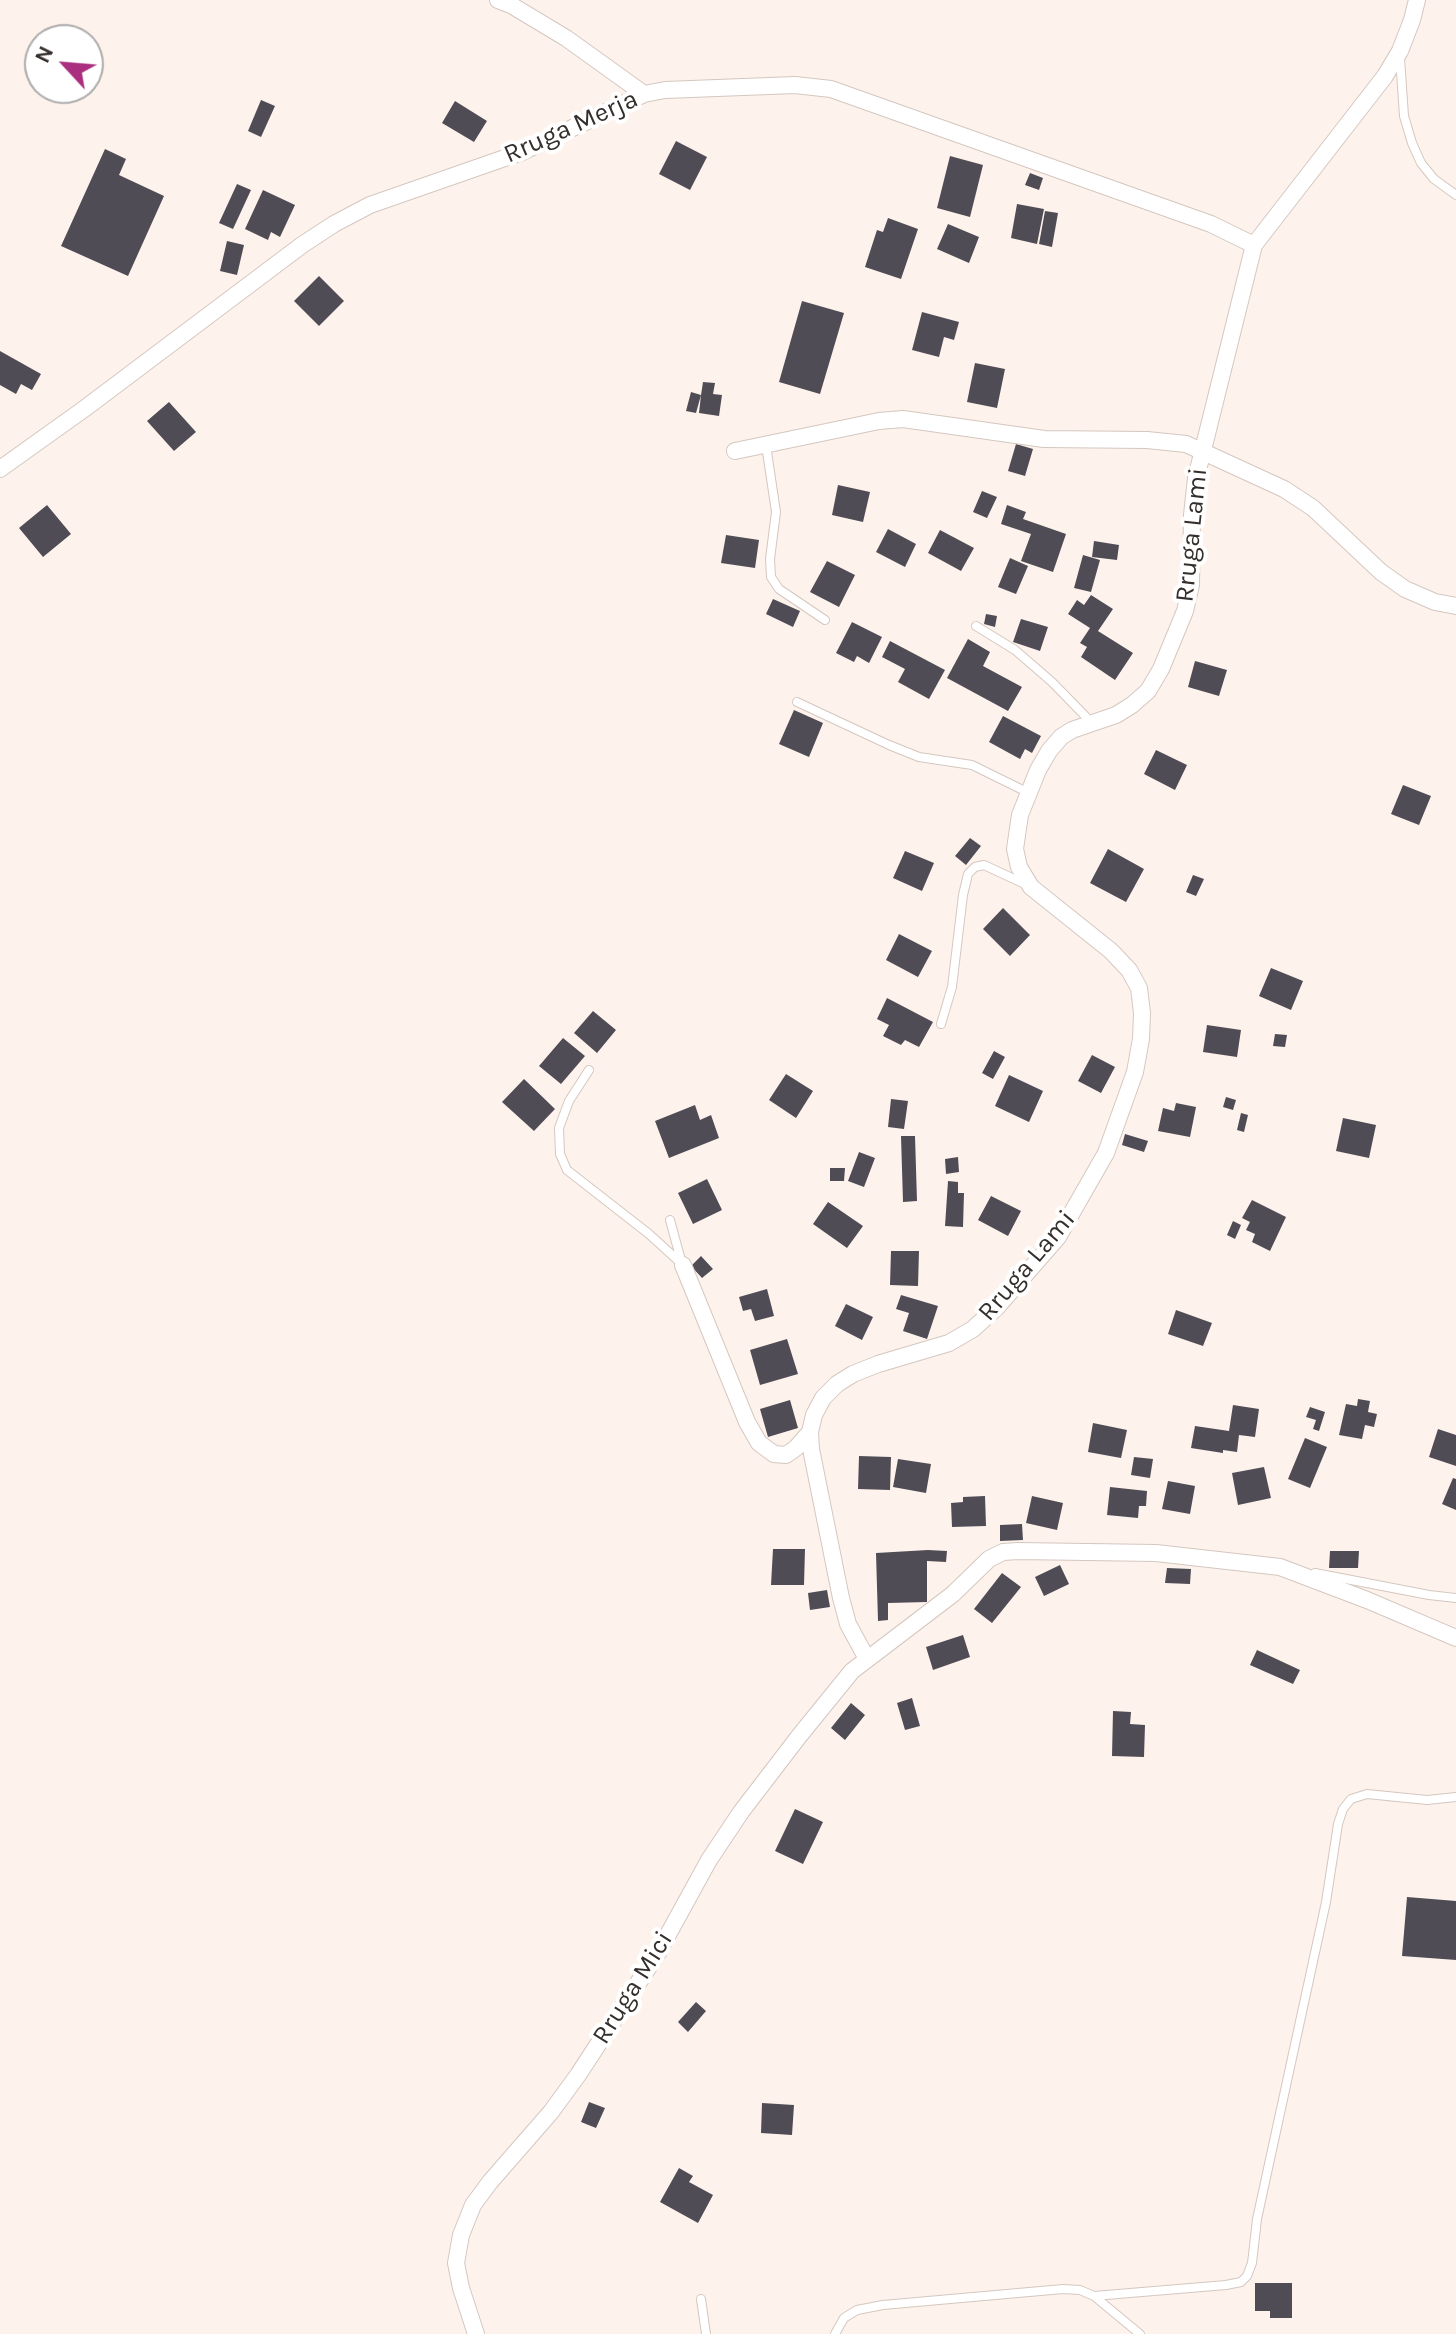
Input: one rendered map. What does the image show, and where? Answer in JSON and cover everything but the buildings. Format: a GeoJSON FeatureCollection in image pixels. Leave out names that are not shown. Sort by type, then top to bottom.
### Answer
{"type":"FeatureCollection","features":[{"type":"Feature","properties":{"kind":"street"},"geometry":{"type":"LineString","coordinates":[[498,0],[566,38],[644,94]]}},
{"type":"Feature","properties":{"kind":"street","name":"Rruga Lami"},"geometry":{"type":"LineString","coordinates":[[810,1432],[823,1398],[837,1384],[878,1364],[949,1343],[973,1329],[997,1307],[1058,1237],[1106,1153],[1135,1072],[1141,1039],[1139,988],[1129,970],[1111,951],[1031,887],[1019,867],[1015,849],[1020,815],[1049,751],[1061,737],[1072,730],[1116,715],[1148,691],[1174,640],[1191,585],[1196,478],[1254,245],[1385,76],[1400,51],[1417,0]]}},
{"type":"Feature","properties":{"kind":"street","name":"Rruga Merja"},"geometry":{"type":"LineString","coordinates":[[0,469],[334,224],[370,205],[522,152],[644,94],[665,90],[795,85],[831,89],[1211,224],[1254,245]]}},
{"type":"Feature","properties":{"kind":"street"},"geometry":{"type":"LineString","coordinates":[[735,451],[879,421],[903,419],[1044,439],[1186,444],[1284,489],[1313,508],[1381,572],[1405,589],[1435,602],[1456,606]]}},
{"type":"Feature","properties":{"kind":"street"},"geometry":{"type":"LineString","coordinates":[[683,1265],[747,1422],[759,1443],[774,1454],[786,1455],[810,1432]]}},
{"type":"Feature","properties":{"kind":"street"},"geometry":{"type":"LineString","coordinates":[[810,1432],[841,1598],[848,1624],[867,1659]]}},
{"type":"Feature","properties":{"kind":"street","name":"Rruga Mici"},"geometry":{"type":"LineString","coordinates":[[476,2334],[456,2263],[461,2235],[473,2205],[578,2075],[659,1951],[709,1860],[741,1812],[833,1694],[852,1671],[953,1594],[989,1559],[1003,1552],[1156,1553],[1280,1567],[1456,1638]]}},
{"type":"Feature","properties":{"kind":"lane"},"geometry":{"type":"LineString","coordinates":[[1400,51],[1400,86],[1412,143],[1421,163],[1434,179],[1456,195]]}},
{"type":"Feature","properties":{"kind":"lane"},"geometry":{"type":"LineString","coordinates":[[766,445],[776,512],[771,577],[779,589],[825,620]]}},
{"type":"Feature","properties":{"kind":"lane"},"geometry":{"type":"LineString","coordinates":[[976,626],[1024,658],[1093,724]]}},
{"type":"Feature","properties":{"kind":"lane"},"geometry":{"type":"LineString","coordinates":[[797,702],[919,757],[972,765],[1029,793]]}},
{"type":"Feature","properties":{"kind":"lane"},"geometry":{"type":"LineString","coordinates":[[941,1024],[952,987],[968,874],[975,867],[984,865],[1031,887]]}},
{"type":"Feature","properties":{"kind":"lane"},"geometry":{"type":"LineString","coordinates":[[589,1070],[569,1101],[559,1128],[560,1154],[567,1170],[649,1234],[683,1265]]}},
{"type":"Feature","properties":{"kind":"lane"},"geometry":{"type":"LineString","coordinates":[[670,1220],[683,1265]]}},
{"type":"Feature","properties":{"kind":"lane"},"geometry":{"type":"LineString","coordinates":[[1280,1567],[1456,1598]]}},
{"type":"Feature","properties":{"kind":"lane"},"geometry":{"type":"LineString","coordinates":[[1094,2296],[1226,2285],[1241,2282],[1247,2276],[1343,1809],[1351,1799],[1367,1794],[1427,1800],[1456,1797]]}},
{"type":"Feature","properties":{"kind":"lane"},"geometry":{"type":"LineString","coordinates":[[835,2334],[844,2318],[857,2310],[1063,2289],[1080,2290],[1094,2296],[1140,2334]]}},
{"type":"Feature","properties":{"kind":"lane"},"geometry":{"type":"LineString","coordinates":[[701,2299],[706,2334]]}}]}
